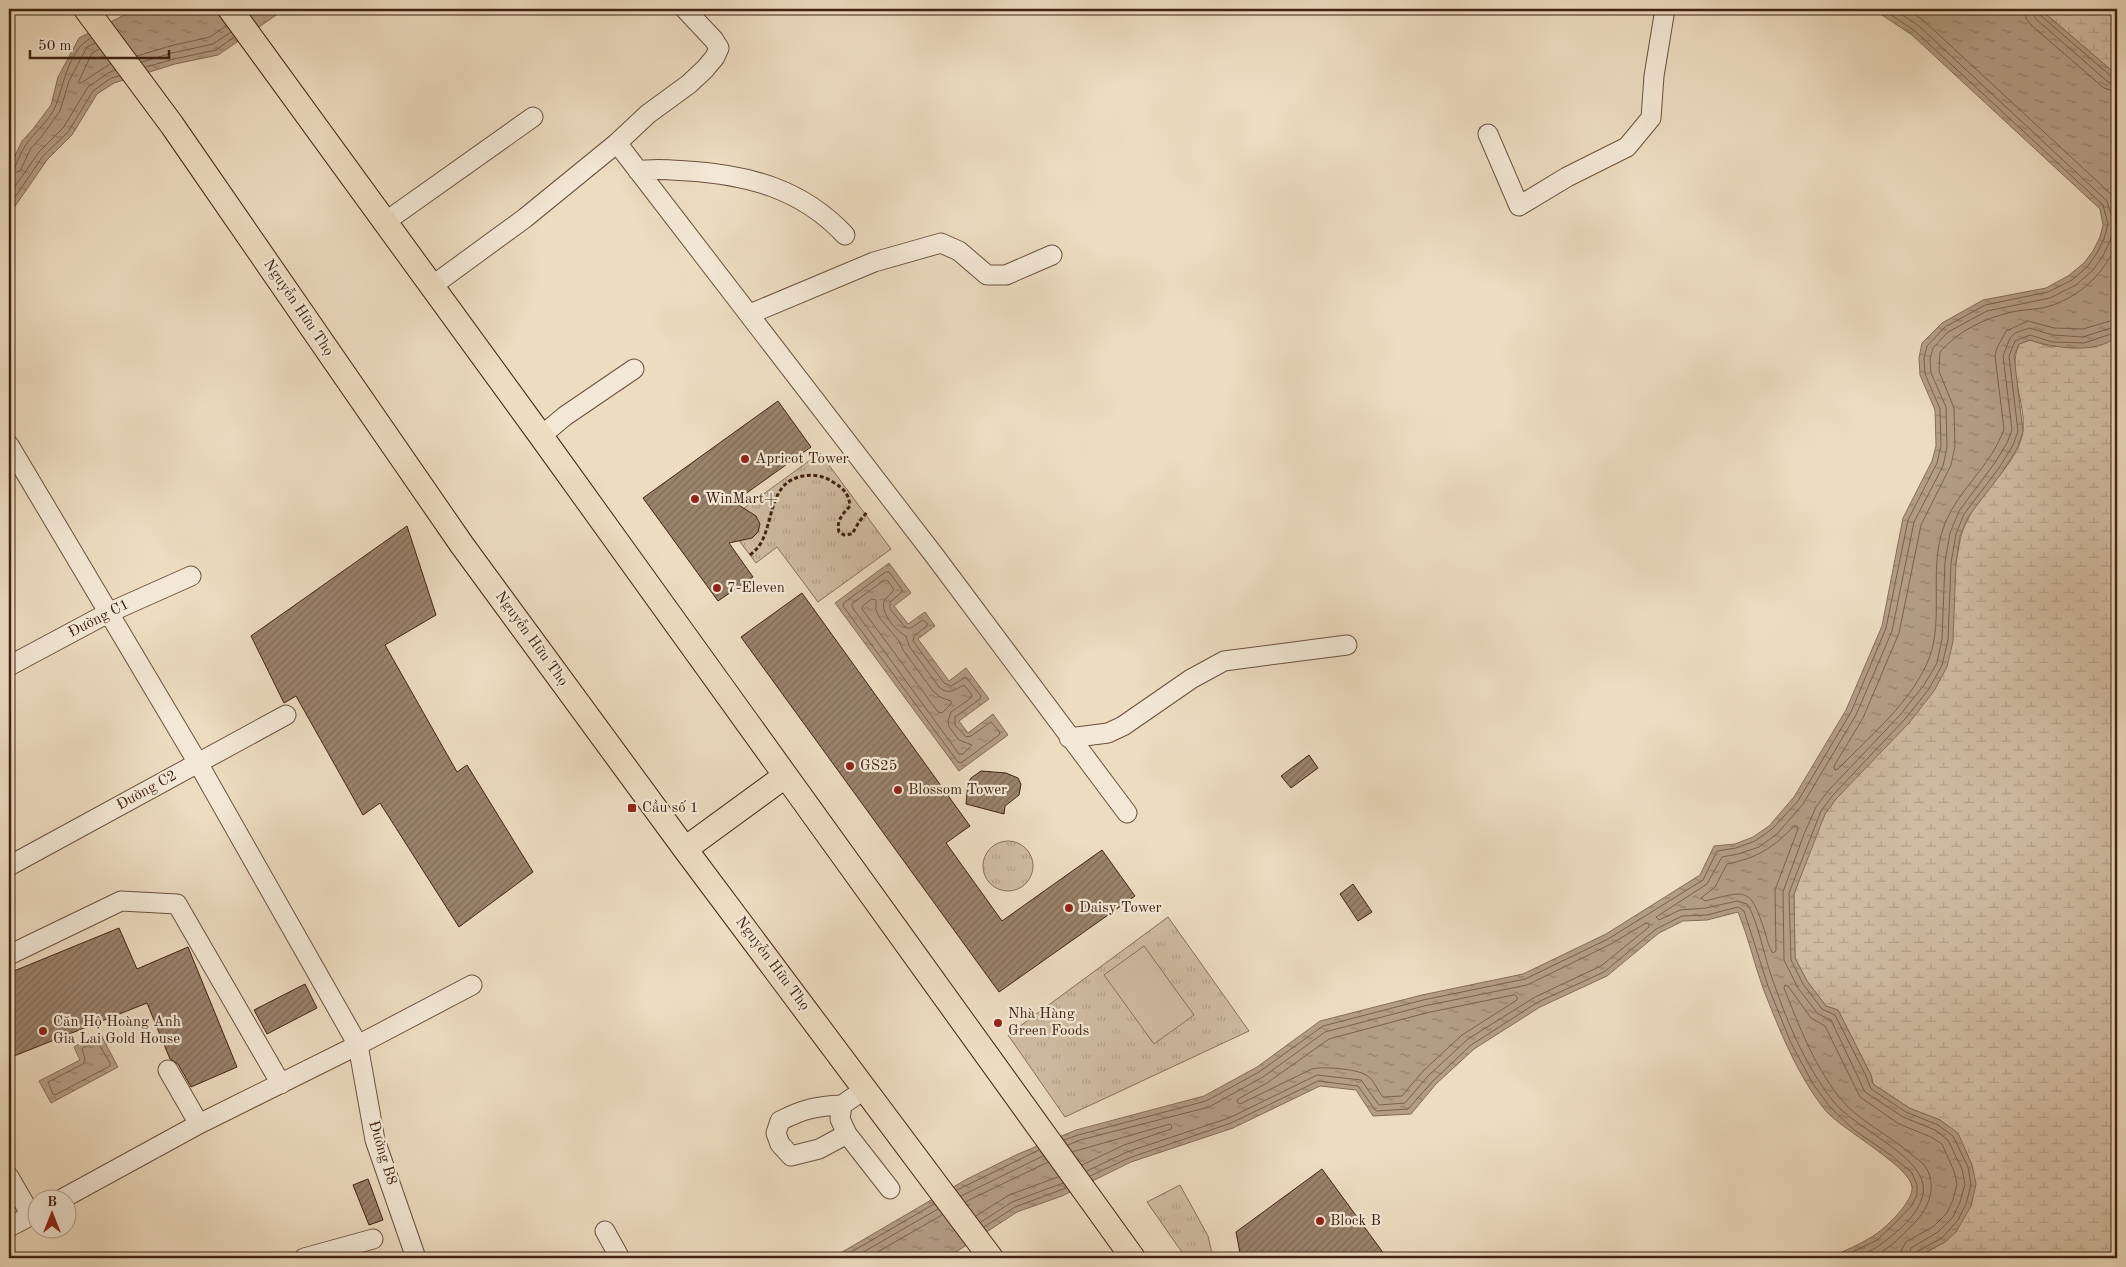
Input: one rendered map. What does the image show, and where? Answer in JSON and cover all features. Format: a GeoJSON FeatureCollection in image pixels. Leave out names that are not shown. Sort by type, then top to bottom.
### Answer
{"type":"FeatureCollection","features":[{"type":"Feature","properties":{"kind":"main road","name":"Nguyễn Hữu Thọ"},"geometry":{"type":"LineString","coordinates":[[86,9],[172,125],[462,545],[685,849],[991,1258]]}},
{"type":"Feature","properties":{"kind":"main road"},"geometry":{"type":"LineString","coordinates":[[230,9],[541,436],[1133,1258]]}},
{"type":"Feature","properties":{"kind":"main road"},"geometry":{"type":"LineString","coordinates":[[685,849],[785,776]]}},
{"type":"Feature","properties":{"kind":"street"},"geometry":{"type":"LineString","coordinates":[[432,286],[525,218],[617,143],[648,114],[705,70],[719,48],[685,9]]}},
{"type":"Feature","properties":{"kind":"street"},"geometry":{"type":"LineString","coordinates":[[1488,134],[1519,206],[1567,177],[1628,147],[1651,118],[1656,67],[1665,9]]}},
{"type":"Feature","properties":{"kind":"street"},"geometry":{"type":"LineString","coordinates":[[385,222],[533,117]]}},
{"type":"Feature","properties":{"kind":"street"},"geometry":{"type":"LineString","coordinates":[[617,143],[934,555],[1069,738],[1127,813]]}},
{"type":"Feature","properties":{"kind":"street"},"geometry":{"type":"LineString","coordinates":[[638,170],[699,172],[753,179],[797,198],[830,219],[845,235]]}},
{"type":"Feature","properties":{"kind":"street"},"geometry":{"type":"LineString","coordinates":[[750,314],[874,262],[941,243],[959,251],[987,275],[1006,275],[1052,255]]}},
{"type":"Feature","properties":{"kind":"street"},"geometry":{"type":"LineString","coordinates":[[541,436],[565,416],[634,369]]}},
{"type":"Feature","properties":{"kind":"street","name":"Đường B8"},"geometry":{"type":"LineString","coordinates":[[9,445],[198,763],[358,1045],[375,1140],[416,1258]]}},
{"type":"Feature","properties":{"kind":"street","name":"Đường C1"},"geometry":{"type":"LineString","coordinates":[[9,666],[108,613],[191,576]]}},
{"type":"Feature","properties":{"kind":"street"},"geometry":{"type":"LineString","coordinates":[[1069,738],[1108,733],[1123,726],[1190,679],[1224,661],[1347,644]]}},
{"type":"Feature","properties":{"kind":"street","name":"Đường C2"},"geometry":{"type":"LineString","coordinates":[[9,866],[286,715]]}},
{"type":"Feature","properties":{"kind":"street"},"geometry":{"type":"LineString","coordinates":[[9,955],[121,901],[177,904],[281,1084]]}},
{"type":"Feature","properties":{"kind":"street"},"geometry":{"type":"LineString","coordinates":[[78,1190],[199,1124],[358,1045],[472,985]]}},
{"type":"Feature","properties":{"kind":"street"},"geometry":{"type":"LineString","coordinates":[[168,1070],[199,1124]]}},
{"type":"Feature","properties":{"kind":"street"},"geometry":{"type":"LineString","coordinates":[[847,1134],[819,1149],[791,1156],[780,1144],[776,1133],[780,1121],[799,1111],[818,1106],[842,1105],[865,1088]]}},
{"type":"Feature","properties":{"kind":"street"},"geometry":{"type":"LineString","coordinates":[[842,1105],[840,1119],[847,1134],[890,1189]]}},
{"type":"Feature","properties":{"kind":"street"},"geometry":{"type":"LineString","coordinates":[[9,1177],[28,1204]]}},
{"type":"Feature","properties":{"kind":"street"},"geometry":{"type":"LineString","coordinates":[[9,1227],[28,1216]]}},
{"type":"Feature","properties":{"kind":"street"},"geometry":{"type":"LineString","coordinates":[[606,1231],[620,1258]]}},
{"type":"Feature","properties":{"kind":"street"},"geometry":{"type":"LineString","coordinates":[[304,1258],[373,1240]]}},
{"type":"Feature","properties":{"kind":"path"},"geometry":{"type":"LineString","coordinates":[[750,555],[762,542],[773,503],[778,493],[787,483],[797,477],[819,476],[834,482],[844,490],[849,497],[850,506],[837,525],[839,532],[844,535],[852,534],[867,512]]}},
{"type":"Feature","properties":{"kind":"green space"},"geometry":{"type":"Polygon","coordinates":[[[2040,9],[2117,9],[2117,75],[2040,9]]]}},
{"type":"Feature","properties":{"kind":"green space"},"geometry":{"type":"Polygon","coordinates":[[[2117,336],[2117,1258],[1915,1258],[1945,1242],[1972,1165],[1966,1152],[1940,1120],[1909,1108],[1873,1084],[1871,1075],[1838,1010],[1826,1006],[1807,981],[1795,958],[1794,894],[1814,838],[1825,814],[1836,799],[1956,563],[1965,524],[2015,454],[2020,443],[2023,420],[2015,365],[2019,344],[2030,340],[2051,347],[2112,340],[2117,336]]]}},
{"type":"Feature","properties":{"kind":"green space"},"geometry":{"type":"Polygon","coordinates":[[[820,453],[891,549],[818,602],[777,547],[756,563],[725,522],[820,453]]]}},
{"type":"Feature","properties":{"kind":"green space"},"geometry":{"type":"Polygon","coordinates":[[[1013,841],[1026,848],[1032,856],[1032,876],[1026,884],[1018,890],[1003,891],[990,884],[984,876],[983,861],[990,848],[998,842],[1013,841]]]}},
{"type":"Feature","properties":{"kind":"green space"},"geometry":{"type":"Polygon","coordinates":[[[1168,917],[1249,1031],[1065,1117],[1008,1035],[1168,917]]]}},
{"type":"Feature","properties":{"kind":"green space"},"geometry":{"type":"Polygon","coordinates":[[[1144,946],[1194,1015],[1154,1044],[1104,975],[1144,946]]]}},
{"type":"Feature","properties":{"kind":"green space"},"geometry":{"type":"Polygon","coordinates":[[[1180,1185],[1208,1236],[1213,1258],[1186,1258],[1147,1202],[1180,1185]]]}},
{"type":"Feature","properties":{"kind":"water"},"geometry":{"type":"Polygon","coordinates":[[[136,9],[285,9],[218,55],[175,64],[114,83],[97,94],[72,135],[47,160],[9,215],[9,168],[22,141],[51,105],[58,77],[79,38],[136,9]]]}},
{"type":"Feature","properties":{"kind":"water"},"geometry":{"type":"Polygon","coordinates":[[[1873,9],[2040,9],[2117,75],[2117,336],[2109,342],[2087,348],[2063,347],[2030,340],[2019,344],[2014,356],[2023,431],[2018,447],[2003,471],[1968,517],[1960,536],[1956,563],[1953,641],[1947,667],[1934,691],[1909,723],[1836,799],[1825,814],[1794,894],[1795,958],[1807,981],[1826,1006],[1838,1010],[1871,1075],[1873,1084],[1909,1108],[1940,1120],[1958,1133],[1972,1165],[1976,1184],[1971,1206],[1956,1232],[1945,1242],[1915,1258],[1829,1258],[1863,1242],[1884,1227],[1904,1207],[1912,1187],[1908,1178],[1900,1169],[1825,1110],[1806,1082],[1797,1067],[1769,1004],[1738,912],[1707,920],[1683,921],[1659,933],[1607,976],[1540,1007],[1474,1049],[1436,1084],[1411,1114],[1373,1116],[1356,1090],[1320,1086],[1233,1128],[1131,1162],[1062,1196],[1017,1212],[956,1252],[940,1258],[832,1258],[967,1179],[1018,1154],[1076,1130],[1204,1096],[1257,1067],[1320,1021],[1422,995],[1523,974],[1606,934],[1700,875],[1714,846],[1735,844],[1753,837],[1769,826],[1794,797],[1846,710],[1882,626],[1903,518],[1932,461],[1936,446],[1935,410],[1920,375],[1919,358],[1922,343],[1942,323],[1983,300],[2046,288],[2068,276],[2084,263],[2093,251],[2100,237],[2103,225],[2100,209],[1912,35],[1873,9]]]}},
{"type":"Feature","properties":{"kind":"water"},"geometry":{"type":"Polygon","coordinates":[[[889,563],[911,593],[894,606],[908,624],[925,612],[935,626],[918,639],[949,681],[966,668],[989,699],[959,721],[968,733],[993,714],[1008,735],[959,771],[835,603],[889,563]]]}},
{"type":"Feature","properties":{"kind":"water"},"geometry":{"type":"Polygon","coordinates":[[[100,1033],[118,1067],[51,1103],[39,1081],[80,1060],[74,1047],[100,1033]]]}},
{"type":"Feature","properties":{"kind":"building"},"geometry":{"type":"Polygon","coordinates":[[[778,401],[811,447],[734,502],[756,516],[760,524],[758,532],[752,538],[729,543],[753,577],[718,601],[643,498],[778,401]]]}},
{"type":"Feature","properties":{"kind":"building"},"geometry":{"type":"Polygon","coordinates":[[[407,526],[436,615],[385,645],[457,772],[467,765],[533,872],[459,927],[380,803],[363,815],[296,696],[284,703],[251,636],[407,526]]]}},
{"type":"Feature","properties":{"kind":"building"},"geometry":{"type":"Polygon","coordinates":[[[802,593],[970,826],[946,843],[1002,921],[1102,850],[1135,896],[999,992],[741,637],[802,593]]]}},
{"type":"Feature","properties":{"kind":"building"},"geometry":{"type":"Polygon","coordinates":[[[1309,755],[1318,768],[1291,788],[1281,776],[1309,755]]]}},
{"type":"Feature","properties":{"kind":"building"},"geometry":{"type":"Polygon","coordinates":[[[981,771],[1006,773],[1018,778],[1021,784],[1019,795],[1005,806],[1004,814],[966,804],[968,783],[971,778],[981,771]]]}},
{"type":"Feature","properties":{"kind":"building"},"geometry":{"type":"Polygon","coordinates":[[[1353,884],[1372,912],[1358,921],[1340,894],[1353,884]]]}},
{"type":"Feature","properties":{"kind":"building","name":"Căn Hộ Hoàng Anh Gia Lai Gold House"},"geometry":{"type":"Polygon","coordinates":[[[119,928],[137,969],[188,947],[237,1067],[191,1087],[178,1064],[170,1059],[147,1003],[9,1058],[9,973],[119,928]]]}},
{"type":"Feature","properties":{"kind":"building"},"geometry":{"type":"Polygon","coordinates":[[[305,984],[317,1008],[267,1034],[254,1010],[305,984]]]}},
{"type":"Feature","properties":{"kind":"building","name":"Block B"},"geometry":{"type":"Polygon","coordinates":[[[1322,1169],[1387,1258],[1241,1258],[1236,1232],[1322,1169]]]}},
{"type":"Feature","properties":{"kind":"building"},"geometry":{"type":"Polygon","coordinates":[[[368,1179],[383,1220],[369,1225],[353,1185],[368,1179]]]}},
{"type":"Feature","properties":{"kind":"place","name":"Apricot Tower"},"geometry":{"type":"Point","coordinates":[745,459]}},
{"type":"Feature","properties":{"kind":"place","name":"WinMart+"},"geometry":{"type":"Point","coordinates":[695,499]}},
{"type":"Feature","properties":{"kind":"place","name":"7-Eleven"},"geometry":{"type":"Point","coordinates":[717,588]}},
{"type":"Feature","properties":{"kind":"place","name":"GS25"},"geometry":{"type":"Point","coordinates":[850,766]}},
{"type":"Feature","properties":{"kind":"place","name":"Blossom Tower"},"geometry":{"type":"Point","coordinates":[898,790]}},
{"type":"Feature","properties":{"kind":"place","name":"Cầu số 1"},"geometry":{"type":"Point","coordinates":[632,808]}},
{"type":"Feature","properties":{"kind":"place","name":"Daisy Tower"},"geometry":{"type":"Point","coordinates":[1069,908]}},
{"type":"Feature","properties":{"kind":"place","name":"Nhà Hàng Green Foods"},"geometry":{"type":"Point","coordinates":[998,1023]}},
{"type":"Feature","properties":{"kind":"place","name":"Căn Hộ Hoàng Anh Gia Lai Gold House"},"geometry":{"type":"Point","coordinates":[43,1031]}},
{"type":"Feature","properties":{"kind":"place","name":"Block B"},"geometry":{"type":"Point","coordinates":[1320,1221]}}]}
